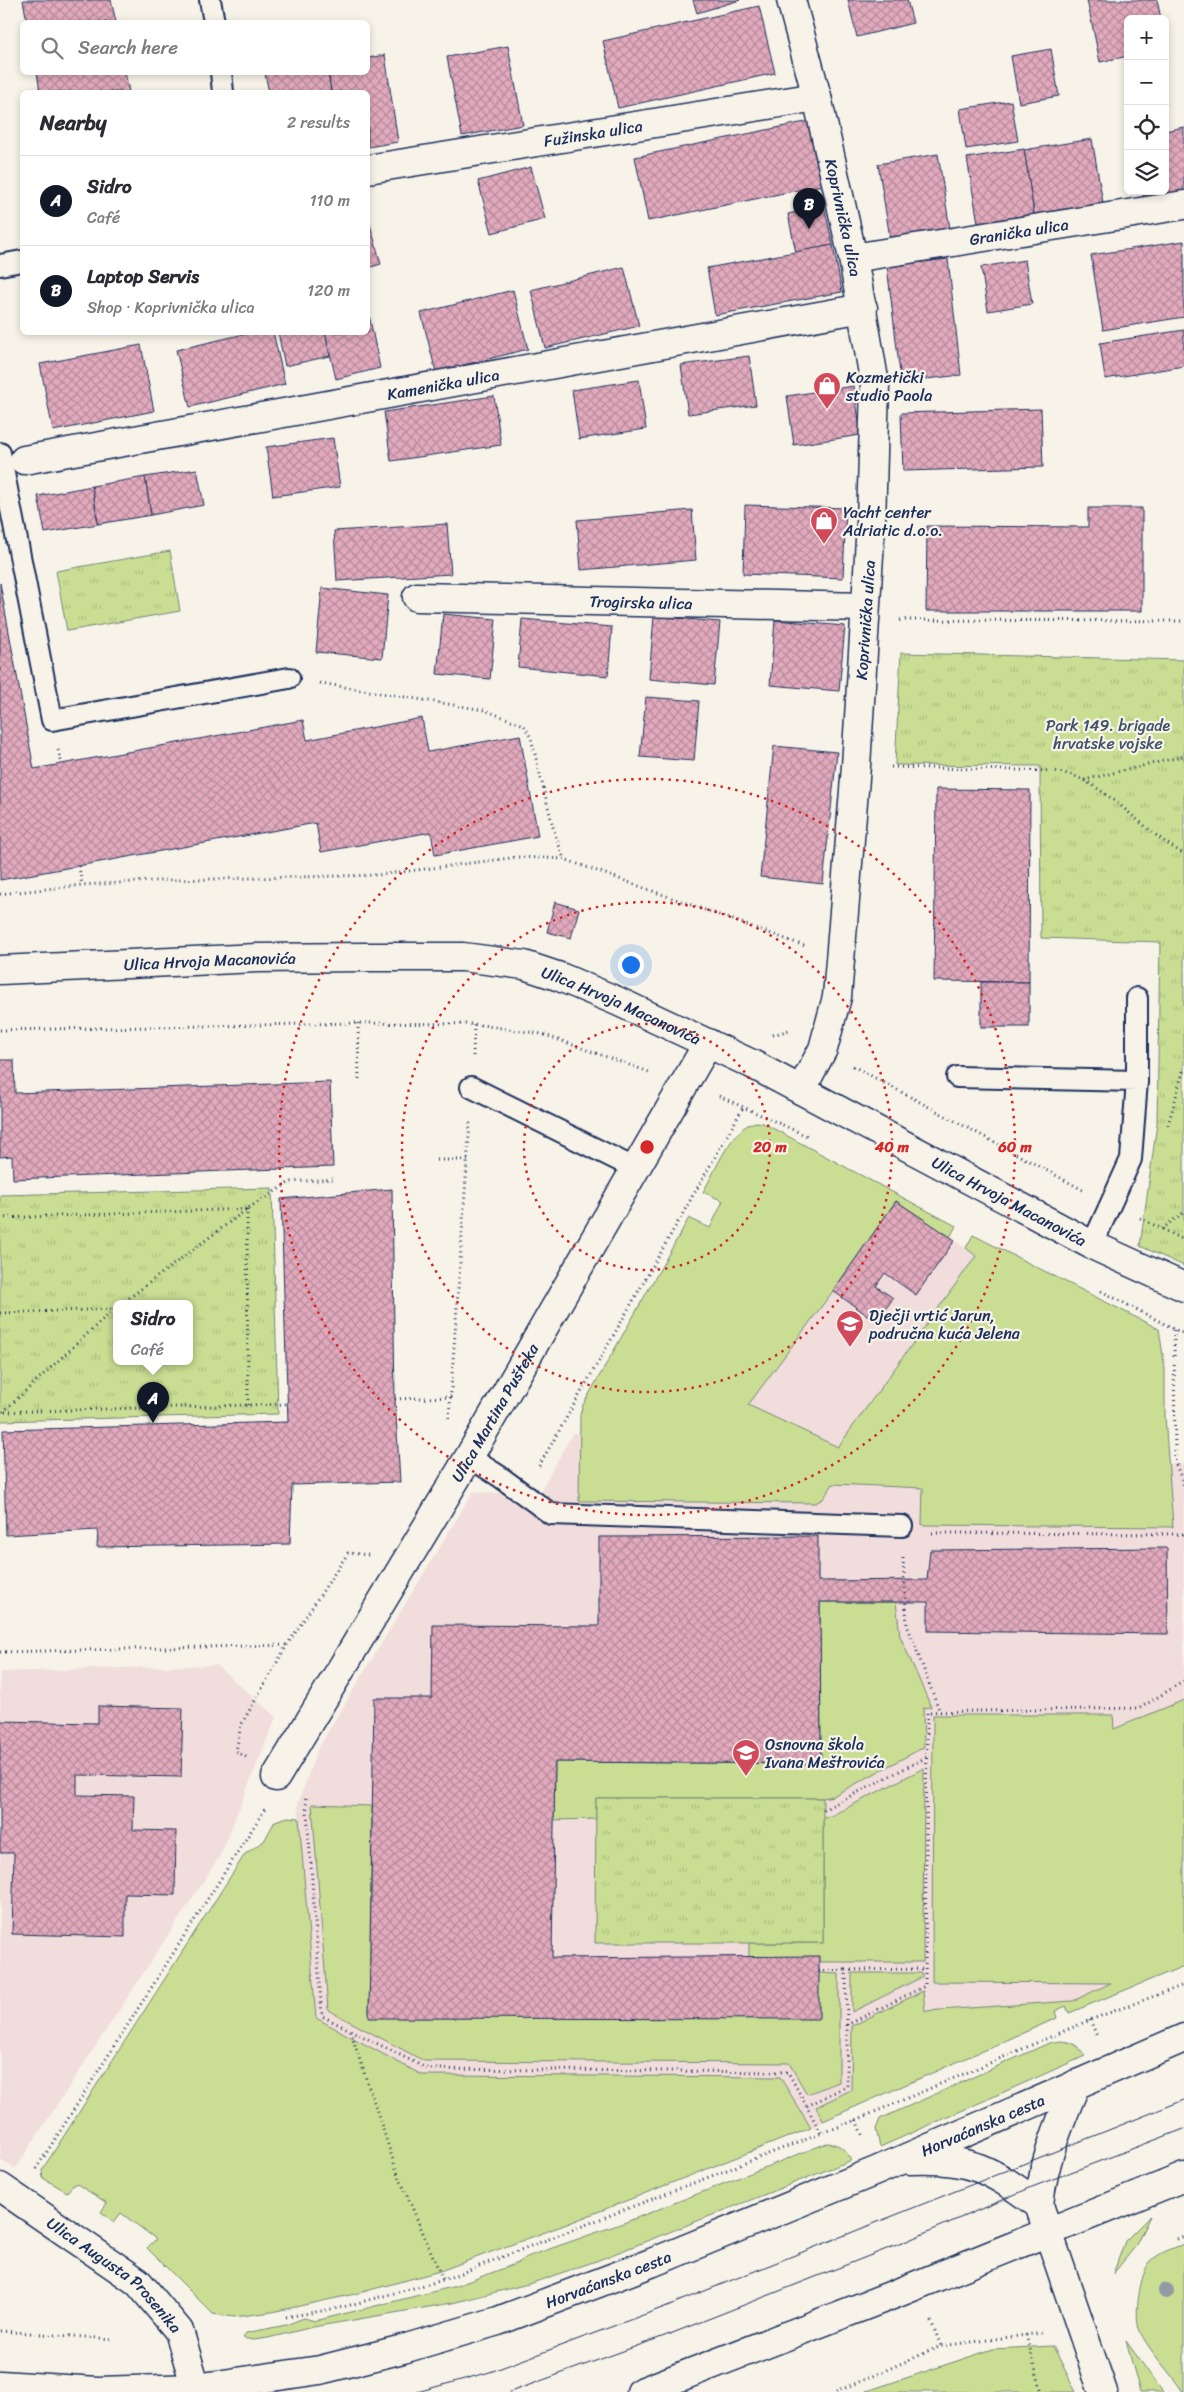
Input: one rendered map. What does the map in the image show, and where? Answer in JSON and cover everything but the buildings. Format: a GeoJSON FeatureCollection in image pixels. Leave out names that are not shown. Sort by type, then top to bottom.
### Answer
{"type":"FeatureCollection","features":[{"type":"Feature","properties":{"kind":"street","name":"Koprivnička ulica"},"geometry":{"type":"LineString","coordinates":[[791,0],[817,97],[853,258],[875,385],[873,482],[856,766],[837,997],[823,1049],[801,1090]]}},
{"type":"Feature","properties":{"kind":"street","name":"Fužinska ulica"},"geometry":{"type":"LineString","coordinates":[[370,169],[817,97]]}},
{"type":"Feature","properties":{"kind":"street","name":"Granička ulica"},"geometry":{"type":"LineString","coordinates":[[853,258],[1184,205]]}},
{"type":"Feature","properties":{"kind":"street","name":"Kamenička ulica"},"geometry":{"type":"LineString","coordinates":[[12,457],[863,308]]}},
{"type":"Feature","properties":{"kind":"street","name":"Trogirska ulica"},"geometry":{"type":"LineString","coordinates":[[417,597],[864,614]]}},
{"type":"Feature","properties":{"kind":"street","name":"Ulica Hrvoja Macanovića"},"geometry":{"type":"LineString","coordinates":[[0,970],[257,958],[463,957],[524,965],[560,977],[708,1043],[801,1090],[1092,1246],[1184,1287]]}},
{"type":"Feature","properties":{"kind":"street","name":"Ulica Martina Pušteka"},"geometry":{"type":"LineString","coordinates":[[273,1790],[469,1457],[708,1043]]}},
{"type":"Feature","properties":{"kind":"street","name":"Horvaćanska cesta"},"geometry":{"type":"LineString","coordinates":[[0,2384],[98,2391],[196,2388],[320,2370],[403,2349],[498,2320],[651,2263],[901,2160],[1184,2038]]}},
{"type":"Feature","properties":{"kind":"street"},"geometry":{"type":"LineString","coordinates":[[1076,2084],[1042,2176],[1039,2206],[1103,2392]]}},
{"type":"Feature","properties":{"kind":"street"},"geometry":{"type":"LineString","coordinates":[[901,2160],[932,2159],[969,2163],[1001,2178],[1039,2206]]}},
{"type":"Feature","properties":{"kind":"street"},"geometry":{"type":"LineString","coordinates":[[641,2392],[1184,2177]]}},
{"type":"Feature","properties":{"kind":"street","name":"Ulica Augusta Prosenika"},"geometry":{"type":"LineString","coordinates":[[4,2190],[138,2282],[179,2331],[196,2388]]}},
{"type":"Feature","properties":{"kind":"lane"},"geometry":{"type":"LineString","coordinates":[[210,0],[214,20]]}},
{"type":"Feature","properties":{"kind":"lane"},"geometry":{"type":"LineString","coordinates":[[220,75],[223,90]]}},
{"type":"Feature","properties":{"kind":"lane"},"geometry":{"type":"LineString","coordinates":[[0,265],[20,261]]}},
{"type":"Feature","properties":{"kind":"lane"},"geometry":{"type":"LineString","coordinates":[[12,457],[52,720],[289,678]]}},
{"type":"Feature","properties":{"kind":"lane"},"geometry":{"type":"LineString","coordinates":[[1092,1246],[1131,1159],[1137,1081],[1137,998]]}},
{"type":"Feature","properties":{"kind":"lane"},"geometry":{"type":"LineString","coordinates":[[957,1077],[1137,1081]]}},
{"type":"Feature","properties":{"kind":"lane"},"geometry":{"type":"LineString","coordinates":[[471,1088],[636,1169]]}},
{"type":"Feature","properties":{"kind":"lane"},"geometry":{"type":"LineString","coordinates":[[469,1457],[499,1476],[551,1514],[902,1526]]}},
{"type":"Feature","properties":{"kind":"path"},"geometry":{"type":"LineString","coordinates":[[864,614],[1184,621]]}},
{"type":"Feature","properties":{"kind":"path"},"geometry":{"type":"LineString","coordinates":[[289,678],[484,710],[524,725],[531,738],[554,831],[564,859]]}},
{"type":"Feature","properties":{"kind":"path"},"geometry":{"type":"LineString","coordinates":[[1083,780],[1184,756]]}},
{"type":"Feature","properties":{"kind":"path"},"geometry":{"type":"LineString","coordinates":[[856,766],[1055,771],[1083,780],[1096,787],[1147,829],[1184,854]]}},
{"type":"Feature","properties":{"kind":"path"},"geometry":{"type":"LineString","coordinates":[[0,894],[82,885],[378,875],[518,857],[564,859],[812,949]]}},
{"type":"Feature","properties":{"kind":"path"},"geometry":{"type":"LineString","coordinates":[[79,866],[82,885]]}},
{"type":"Feature","properties":{"kind":"path"},"geometry":{"type":"LineString","coordinates":[[794,1022],[789,1030],[897,1091],[1111,1205],[1184,1240]]}},
{"type":"Feature","properties":{"kind":"path"},"geometry":{"type":"LineString","coordinates":[[358,1024],[359,1082]]}},
{"type":"Feature","properties":{"kind":"path"},"geometry":{"type":"LineString","coordinates":[[449,1422],[468,1160],[474,1024]]}},
{"type":"Feature","properties":{"kind":"path"},"geometry":{"type":"LineString","coordinates":[[0,1030],[474,1024],[542,1034],[744,1106],[545,1458],[532,1474],[499,1476]]}},
{"type":"Feature","properties":{"kind":"path"},"geometry":{"type":"LineString","coordinates":[[437,1160],[468,1160]]}},
{"type":"Feature","properties":{"kind":"path"},"geometry":{"type":"LineString","coordinates":[[126,1300],[247,1209],[290,1182],[334,1179]]}},
{"type":"Feature","properties":{"kind":"path"},"geometry":{"type":"LineString","coordinates":[[0,1218],[247,1209]]}},
{"type":"Feature","properties":{"kind":"path"},"geometry":{"type":"LineString","coordinates":[[247,1209],[248,1405]]}},
{"type":"Feature","properties":{"kind":"path"},"geometry":{"type":"LineString","coordinates":[[1162,1229],[1184,1212]]}},
{"type":"Feature","properties":{"kind":"path"},"geometry":{"type":"LineString","coordinates":[[0,1313],[113,1308]]}},
{"type":"Feature","properties":{"kind":"path"},"geometry":{"type":"LineString","coordinates":[[1,1412],[113,1310]]}},
{"type":"Feature","properties":{"kind":"path"},"geometry":{"type":"LineString","coordinates":[[1174,1330],[1175,1462],[1184,1485]]}},
{"type":"Feature","properties":{"kind":"path"},"geometry":{"type":"LineString","coordinates":[[395,1399],[451,1397]]}},
{"type":"Feature","properties":{"kind":"path"},"geometry":{"type":"LineString","coordinates":[[1,1412],[286,1404]]}},
{"type":"Feature","properties":{"kind":"path"},"geometry":{"type":"LineString","coordinates":[[940,1712],[907,1625],[902,1526],[926,1534],[1184,1534]]}},
{"type":"Feature","properties":{"kind":"path"},"geometry":{"type":"LineString","coordinates":[[241,1725],[288,1645],[348,1553],[376,1556]]}},
{"type":"Feature","properties":{"kind":"path"},"geometry":{"type":"LineString","coordinates":[[0,1652],[288,1645]]}},
{"type":"Feature","properties":{"kind":"path"},"geometry":{"type":"LineString","coordinates":[[847,2025],[925,1986],[927,1712],[1140,1708],[1184,1681]]}},
{"type":"Feature","properties":{"kind":"path"},"geometry":{"type":"LineString","coordinates":[[823,1810],[927,1758]]}},
{"type":"Feature","properties":{"kind":"path"},"geometry":{"type":"LineString","coordinates":[[4,2190],[26,2184],[273,1790]]}},
{"type":"Feature","properties":{"kind":"path"},"geometry":{"type":"LineString","coordinates":[[305,1792],[322,2016],[428,2069],[788,2072],[821,2133]]}},
{"type":"Feature","properties":{"kind":"path"},"geometry":{"type":"LineString","coordinates":[[818,1971],[925,1968]]}},
{"type":"Feature","properties":{"kind":"path"},"geometry":{"type":"LineString","coordinates":[[807,2106],[847,2086],[846,1970]]}},
{"type":"Feature","properties":{"kind":"path"},"geometry":{"type":"LineString","coordinates":[[286,2317],[339,2308],[443,2280],[821,2133],[1090,2020],[1184,1985]]}},
{"type":"Feature","properties":{"kind":"path"},"geometry":{"type":"LineString","coordinates":[[1090,2020],[1097,2037]]}},
{"type":"Feature","properties":{"kind":"path"},"geometry":{"type":"LineString","coordinates":[[350,2030],[397,2172],[443,2280]]}},
{"type":"Feature","properties":{"kind":"path"},"geometry":{"type":"LineString","coordinates":[[1177,2239],[1184,2236]]}},
{"type":"Feature","properties":{"kind":"path"},"geometry":{"type":"LineString","coordinates":[[932,2321],[942,2346]]}},
{"type":"Feature","properties":{"kind":"path"},"geometry":{"type":"LineString","coordinates":[[0,2331],[113,2339]]}},
{"type":"Feature","properties":{"kind":"path"},"geometry":{"type":"LineString","coordinates":[[836,2392],[942,2346],[1042,2334]]}},
{"type":"Feature","properties":{"kind":"path"},"geometry":{"type":"LineString","coordinates":[[1026,2335],[1042,2392]]}},
{"type":"Feature","properties":{"kind":"shaded area","name":"Osnovna škola Ivana Meštrovića"},"geometry":{"type":"Polygon","coordinates":[[[896,1201],[977,1256],[838,1448],[1184,1464],[1184,1966],[1069,2013],[1066,2006],[1055,2011],[1057,2018],[836,2115],[811,2128],[780,2077],[422,2075],[316,2018],[298,1804],[317,1750],[473,1492],[538,1495],[573,1433],[836,1447],[747,1405],[833,1291],[896,1201]]]}},
{"type":"Feature","properties":{"kind":"shaded area"},"geometry":{"type":"Polygon","coordinates":[[[216,1665],[276,1717],[220,1856],[15,2169],[0,2159],[0,1672],[216,1665]]]}},
{"type":"Feature","properties":{"kind":"green space"},"geometry":{"type":"Polygon","coordinates":[[[170,551],[180,611],[67,631],[56,571],[170,551]]]}},
{"type":"Feature","properties":{"kind":"green space","name":"Park 149. brigade hrvatske vojske"},"geometry":{"type":"Polygon","coordinates":[[[901,653],[1184,660],[1184,1266],[1140,1246],[1157,1124],[1160,942],[1041,938],[1040,766],[895,765],[901,653]]]}},
{"type":"Feature","properties":{"kind":"green space"},"geometry":{"type":"Polygon","coordinates":[[[756,1122],[763,1123],[956,1226],[950,1237],[896,1201],[833,1291],[748,1405],[838,1447],[976,1256],[966,1248],[973,1235],[1159,1329],[1165,1369],[1165,1416],[1173,1527],[922,1525],[923,1488],[833,1484],[823,1499],[815,1503],[579,1501],[580,1415],[583,1405],[689,1218],[710,1228],[723,1201],[703,1192],[732,1141],[747,1125],[756,1122]]]}},
{"type":"Feature","properties":{"kind":"green space"},"geometry":{"type":"Polygon","coordinates":[[[272,1188],[278,1414],[0,1421],[0,1195],[272,1188]]]}},
{"type":"Feature","properties":{"kind":"green space"},"geometry":{"type":"Polygon","coordinates":[[[820,1602],[896,1602],[900,1636],[931,1707],[923,1708],[924,1747],[833,1796],[823,1798],[596,1798],[596,1819],[554,1820],[555,1762],[821,1764],[820,1602]]]}},
{"type":"Feature","properties":{"kind":"green space"},"geometry":{"type":"Polygon","coordinates":[[[1184,1700],[1184,1966],[1069,2013],[1066,2006],[1055,2011],[1057,2018],[823,2121],[816,2107],[851,2090],[852,2026],[923,1991],[925,2011],[1073,2001],[1111,1983],[932,1982],[933,1715],[1113,1715],[1114,1729],[1184,1700]]]}},
{"type":"Feature","properties":{"kind":"green space"},"geometry":{"type":"Polygon","coordinates":[[[924,1768],[923,1962],[819,1962],[749,1957],[749,1943],[823,1943],[823,1817],[831,1816],[924,1768]]]}},
{"type":"Feature","properties":{"kind":"green space"},"geometry":{"type":"Polygon","coordinates":[[[596,1798],[823,1798],[823,1943],[595,1943],[596,1798]]]}},
{"type":"Feature","properties":{"kind":"green space"},"geometry":{"type":"Polygon","coordinates":[[[312,1804],[372,1806],[369,2017],[819,1973],[839,1974],[839,2082],[807,2094],[789,2063],[424,2061],[328,2010],[312,1804]]]}},
{"type":"Feature","properties":{"kind":"green space"},"geometry":{"type":"Polygon","coordinates":[[[288,1817],[299,1818],[316,2018],[422,2075],[780,2077],[811,2128],[567,2224],[440,2271],[355,2294],[272,2312],[234,2317],[213,2314],[147,2248],[156,2239],[121,2213],[114,2222],[101,2212],[107,2203],[77,2184],[74,2184],[67,2192],[43,2178],[42,2170],[245,1854],[264,1841],[275,1821],[288,1817]]]}},
{"type":"Feature","properties":{"kind":"green space"},"geometry":{"type":"Polygon","coordinates":[[[852,1973],[922,1973],[922,1977],[852,2012],[852,1973]]]}},
{"type":"Feature","properties":{"kind":"green space"},"geometry":{"type":"Polygon","coordinates":[[[1060,2041],[1075,2045],[1085,2056],[880,2147],[876,2129],[880,2119],[1049,2043],[1060,2041]]]}},
{"type":"Feature","properties":{"kind":"green space"},"geometry":{"type":"Polygon","coordinates":[[[827,2143],[842,2148],[852,2160],[596,2261],[532,2283],[452,2303],[313,2327],[268,2338],[253,2340],[243,2338],[246,2333],[286,2325],[304,2318],[315,2321],[456,2286],[518,2263],[527,2257],[626,2222],[827,2143]]]}},
{"type":"Feature","properties":{"kind":"green space"},"geometry":{"type":"Polygon","coordinates":[[[1150,2216],[1135,2247],[1113,2274],[1125,2241],[1150,2216]]]}},
{"type":"Feature","properties":{"kind":"green space"},"geometry":{"type":"Polygon","coordinates":[[[1184,2244],[1183,2392],[1142,2336],[1137,2314],[1143,2275],[1150,2262],[1162,2253],[1184,2244]]]}},
{"type":"Feature","properties":{"kind":"green space"},"geometry":{"type":"Polygon","coordinates":[[[1126,2341],[1163,2392],[1140,2392],[1126,2341]]]}},
{"type":"Feature","properties":{"kind":"green space"},"geometry":{"type":"Polygon","coordinates":[[[1053,2346],[1076,2392],[864,2392],[993,2349],[1053,2346]]]}},
{"type":"Feature","properties":{"kind":"tram line"},"geometry":{"type":"LineString","coordinates":[[417,2392],[490,2372],[662,2308],[1184,2100]]}},
{"type":"Feature","properties":{"kind":"tram line"},"geometry":{"type":"LineString","coordinates":[[510,2392],[670,2334],[902,2243],[1032,2187],[1184,2129]]}},
{"type":"Feature","properties":{"kind":"place","name":"Laptop Servis"},"geometry":{"type":"Point","coordinates":[809,229]}},
{"type":"Feature","properties":{"kind":"place","name":"Kozmetički studio Paola"},"geometry":{"type":"Point","coordinates":[827,410]}},
{"type":"Feature","properties":{"kind":"place","name":"Yacht center Adriatic d.o.o."},"geometry":{"type":"Point","coordinates":[824,545]}},
{"type":"Feature","properties":{"kind":"place","name":"Dječji vrtić Jarun, područna kuća Jelena"},"geometry":{"type":"Point","coordinates":[850,1348]}},
{"type":"Feature","properties":{"kind":"place","name":"Sidro"},"geometry":{"type":"Point","coordinates":[153,1423]}},
{"type":"Feature","properties":{"kind":"place","name":"Osnovna škola Ivana Meštrovića"},"geometry":{"type":"Point","coordinates":[746,1777]}}]}
